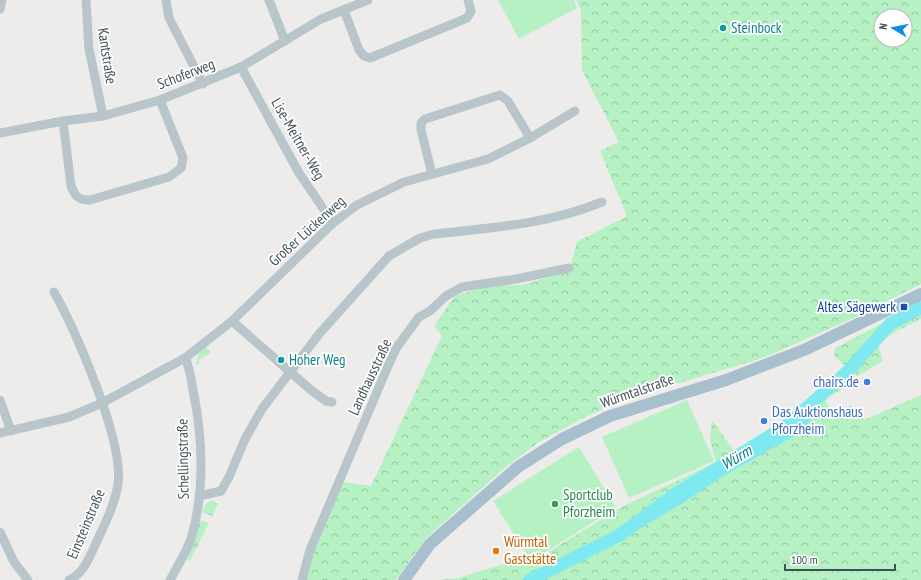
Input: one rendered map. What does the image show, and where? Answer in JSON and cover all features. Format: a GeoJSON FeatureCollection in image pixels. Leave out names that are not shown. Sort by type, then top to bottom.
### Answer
{"type":"FeatureCollection","features":[{"type":"Feature","properties":{"kind":"main road","name":"Würmtalstraße"},"geometry":{"type":"LineString","coordinates":[[404,580],[430,544],[518,467],[562,439],[610,416],[726,380],[804,350],[921,294]]}},
{"type":"Feature","properties":{"kind":"street"},"geometry":{"type":"LineString","coordinates":[[0,9],[2,0]]}},
{"type":"Feature","properties":{"kind":"street","name":"Kantstraße"},"geometry":{"type":"LineString","coordinates":[[86,0],[89,49],[103,116]]}},
{"type":"Feature","properties":{"kind":"street"},"geometry":{"type":"LineString","coordinates":[[166,0],[169,18],[202,84]]}},
{"type":"Feature","properties":{"kind":"street"},"geometry":{"type":"LineString","coordinates":[[269,0],[285,40]]}},
{"type":"Feature","properties":{"kind":"street","name":"Schoferweg"},"geometry":{"type":"LineString","coordinates":[[0,133],[63,121],[103,116],[160,100],[241,67],[321,19],[368,0]]}},
{"type":"Feature","properties":{"kind":"street"},"geometry":{"type":"LineString","coordinates":[[344,10],[359,50],[364,56],[370,58],[467,18],[471,11],[468,0]]}},
{"type":"Feature","properties":{"kind":"street","name":"Lise-Meitner-Weg"},"geometry":{"type":"LineString","coordinates":[[241,67],[299,174],[334,223]]}},
{"type":"Feature","properties":{"kind":"street"},"geometry":{"type":"LineString","coordinates":[[432,174],[421,123],[425,120],[500,95],[508,101],[530,138]]}},
{"type":"Feature","properties":{"kind":"street"},"geometry":{"type":"LineString","coordinates":[[63,121],[71,186],[74,195],[80,199],[90,200],[169,177],[181,168],[183,158],[160,100]]}},
{"type":"Feature","properties":{"kind":"street","name":"Großer Lückenweg"},"geometry":{"type":"LineString","coordinates":[[0,433],[68,417],[102,403],[185,358],[232,321],[334,223],[357,205],[404,182],[488,159],[530,138],[575,112]]}},
{"type":"Feature","properties":{"kind":"street"},"geometry":{"type":"LineString","coordinates":[[199,496],[221,491],[229,477],[245,439],[262,409],[320,334],[389,256],[420,238],[434,234],[520,225],[576,213],[602,202]]}},
{"type":"Feature","properties":{"kind":"street","name":"Landhausstraße"},"geometry":{"type":"LineString","coordinates":[[302,580],[310,550],[388,366],[397,347],[419,317],[430,311],[446,296],[462,288],[569,268]]}},
{"type":"Feature","properties":{"kind":"street"},"geometry":{"type":"LineString","coordinates":[[54,292],[72,327],[102,403]]}},
{"type":"Feature","properties":{"kind":"street"},"geometry":{"type":"LineString","coordinates":[[232,321],[311,390],[326,401],[332,402]]}},
{"type":"Feature","properties":{"kind":"street","name":"Schellingstraße"},"geometry":{"type":"LineString","coordinates":[[170,580],[190,541],[196,519],[199,496],[200,439],[196,404],[188,364],[185,358]]}},
{"type":"Feature","properties":{"kind":"street"},"geometry":{"type":"LineString","coordinates":[[0,400],[11,430]]}},
{"type":"Feature","properties":{"kind":"street","name":"Einsteinstraße"},"geometry":{"type":"LineString","coordinates":[[69,580],[83,569],[91,554],[108,516],[118,484],[117,455],[102,403]]}},
{"type":"Feature","properties":{"kind":"street"},"geometry":{"type":"LineString","coordinates":[[0,532],[14,562],[28,580]]}},
{"type":"Feature","properties":{"kind":"green space"},"geometry":{"type":"Polygon","coordinates":[[[498,0],[574,0],[577,8],[519,39],[498,0]]]}},
{"type":"Feature","properties":{"kind":"green space"},"geometry":{"type":"Polygon","coordinates":[[[576,0],[921,0],[921,284],[856,317],[763,358],[628,398],[587,416],[539,442],[507,466],[426,538],[396,580],[306,580],[314,549],[344,482],[371,486],[442,336],[434,326],[455,296],[486,286],[522,285],[569,271],[577,242],[627,216],[600,151],[619,142],[582,70],[581,10],[576,0]]]}},
{"type":"Feature","properties":{"kind":"green space"},"geometry":{"type":"Polygon","coordinates":[[[921,303],[921,319],[893,333],[878,345],[883,361],[857,376],[834,356],[835,348],[921,303]]]}},
{"type":"Feature","properties":{"kind":"green space"},"geometry":{"type":"Polygon","coordinates":[[[206,347],[211,352],[200,359],[198,364],[196,364],[199,353],[206,347]]]}},
{"type":"Feature","properties":{"kind":"green space"},"geometry":{"type":"Polygon","coordinates":[[[843,372],[847,382],[846,387],[827,398],[826,401],[832,414],[851,405],[864,420],[921,395],[921,580],[440,580],[458,578],[524,558],[530,563],[620,508],[716,462],[710,440],[712,420],[737,455],[775,430],[843,372]]]}},
{"type":"Feature","properties":{"kind":"green space","name":"Sportclub Pforzheim"},"geometry":{"type":"Polygon","coordinates":[[[687,400],[714,461],[629,498],[602,437],[687,400]]]}},
{"type":"Feature","properties":{"kind":"green space","name":"Sportclub Pforzheim"},"geometry":{"type":"Polygon","coordinates":[[[579,447],[616,508],[531,561],[493,501],[579,447]]]}},
{"type":"Feature","properties":{"kind":"green space"},"geometry":{"type":"Polygon","coordinates":[[[212,500],[218,504],[212,516],[202,512],[206,504],[212,500]]]}},
{"type":"Feature","properties":{"kind":"green space"},"geometry":{"type":"Polygon","coordinates":[[[201,520],[209,523],[190,561],[187,560],[201,520]]]}},
{"type":"Feature","properties":{"kind":"waterway","name":"Würm"},"geometry":{"type":"LineString","coordinates":[[530,580],[620,535],[674,495],[786,426],[848,371],[890,324],[921,307]]}},
{"type":"Feature","properties":{"kind":"waterway"},"geometry":{"type":"LineString","coordinates":[[620,535],[682,499],[717,475],[793,432],[810,416]]}},
{"type":"Feature","properties":{"kind":"place","name":"Steinbock"},"geometry":{"type":"Point","coordinates":[723,28]}},
{"type":"Feature","properties":{"kind":"place","name":"Altes Sägewerk"},"geometry":{"type":"Point","coordinates":[904,307]}},
{"type":"Feature","properties":{"kind":"place","name":"Hoher Weg"},"geometry":{"type":"Point","coordinates":[281,360]}},
{"type":"Feature","properties":{"kind":"place","name":"chairs.de"},"geometry":{"type":"Point","coordinates":[867,382]}},
{"type":"Feature","properties":{"kind":"place","name":"Das Auktionshaus Pforzheim"},"geometry":{"type":"Point","coordinates":[764,421]}},
{"type":"Feature","properties":{"kind":"place","name":"Sportclub Pforzheim"},"geometry":{"type":"Point","coordinates":[555,504]}},
{"type":"Feature","properties":{"kind":"place","name":"Würmtal Gaststätte"},"geometry":{"type":"Point","coordinates":[496,551]}}]}
